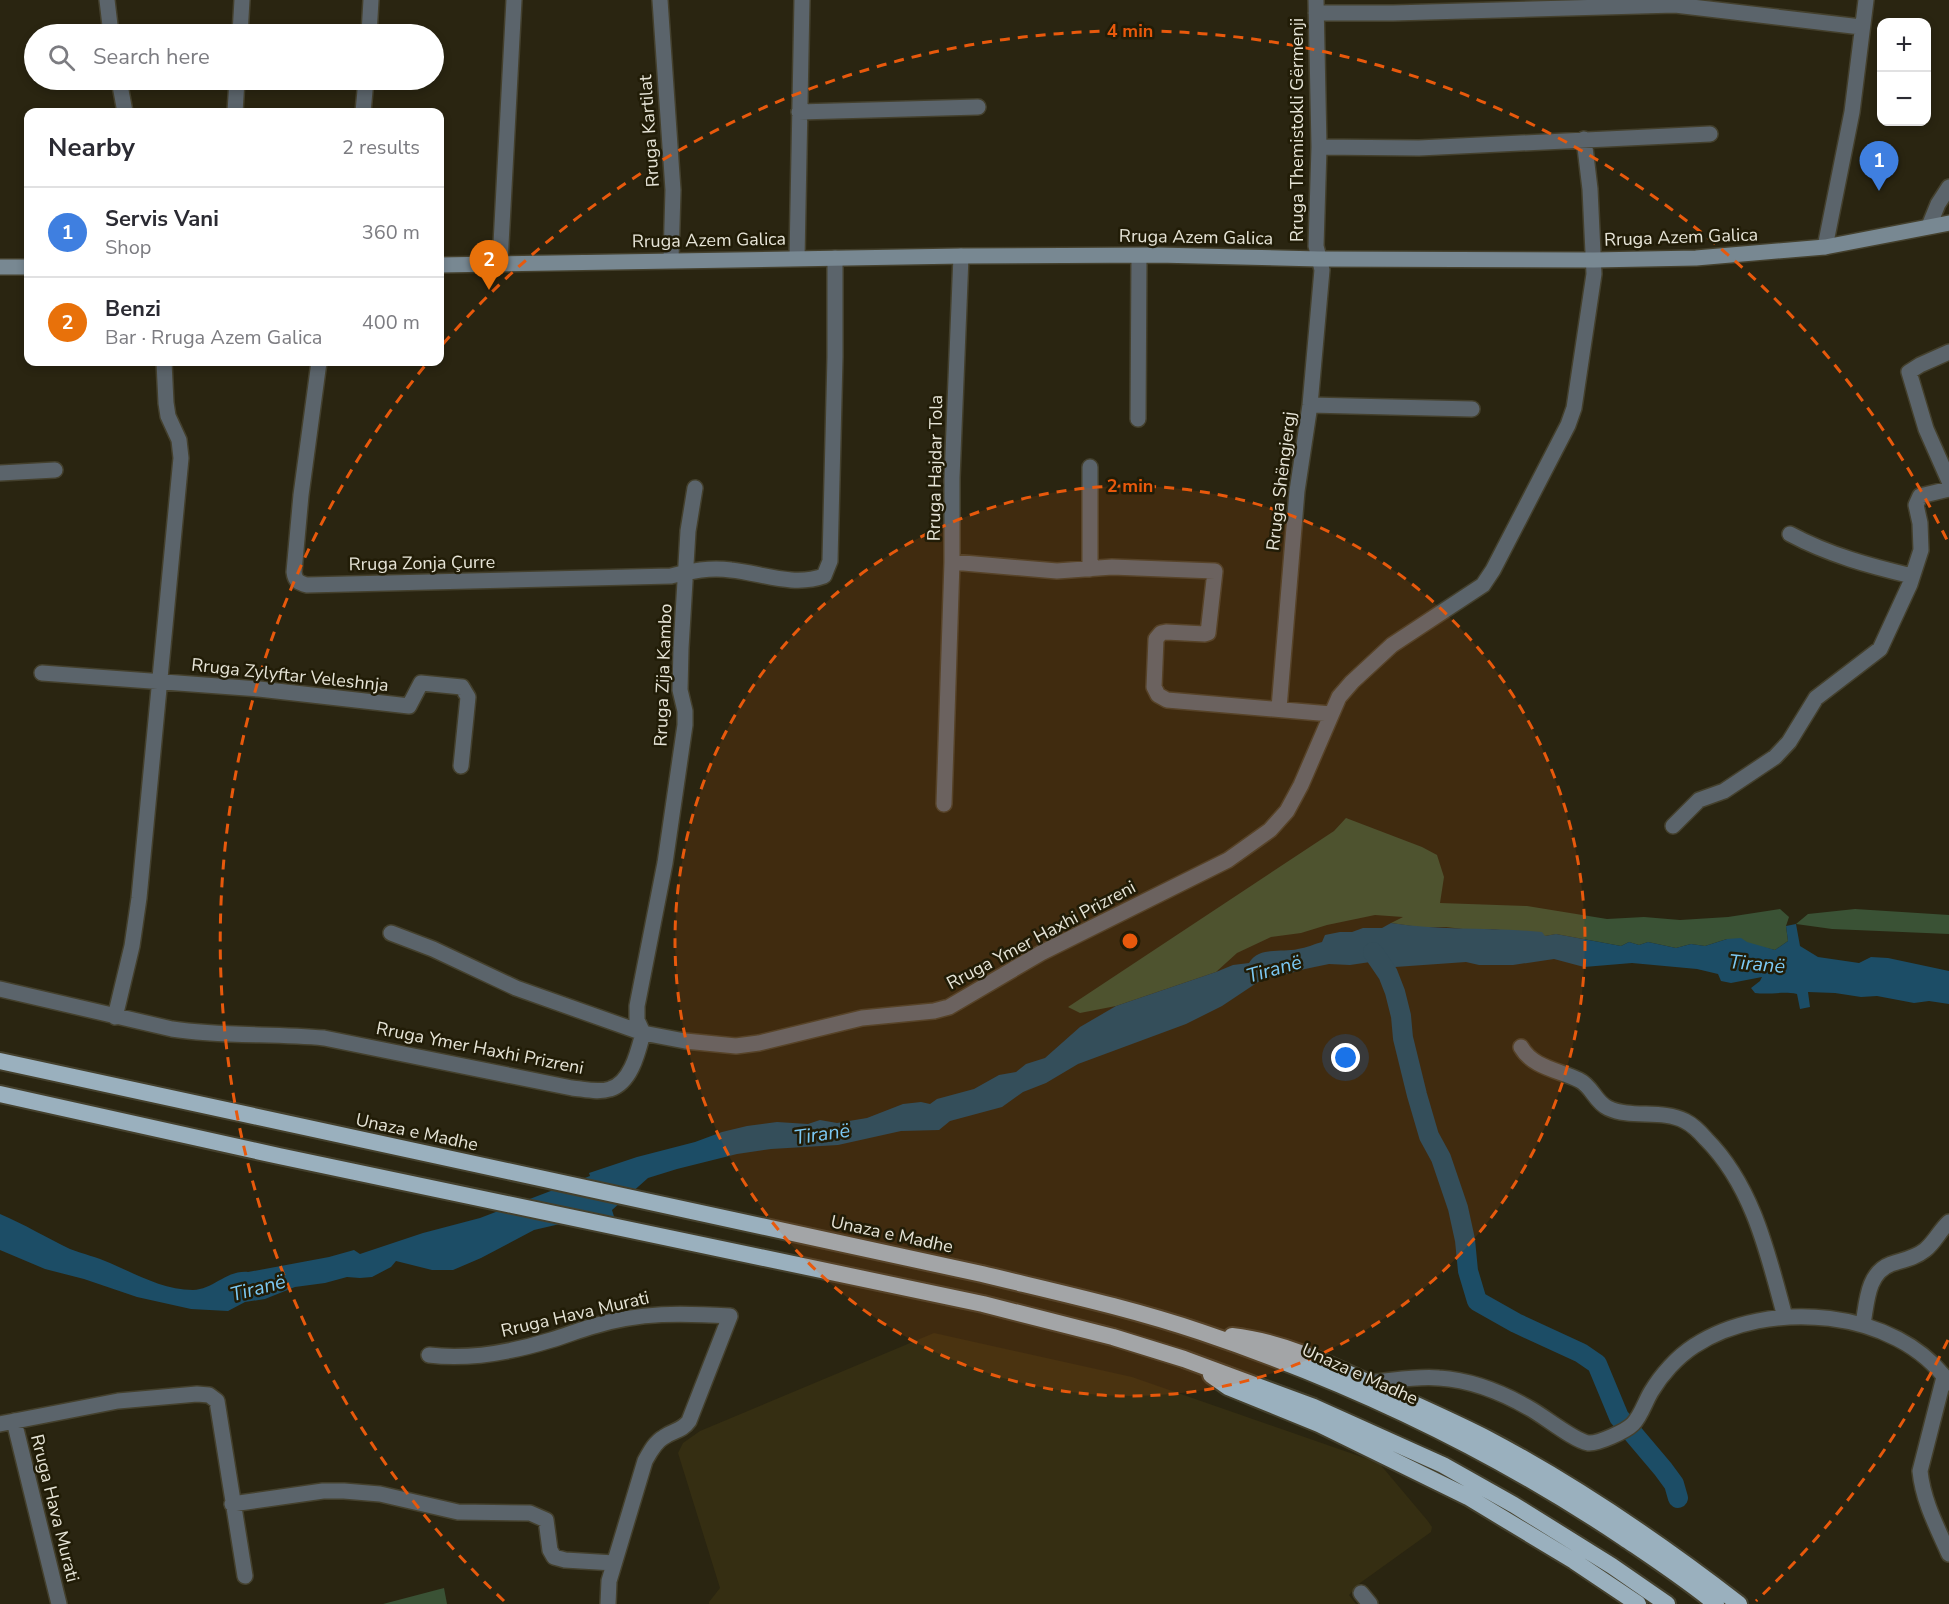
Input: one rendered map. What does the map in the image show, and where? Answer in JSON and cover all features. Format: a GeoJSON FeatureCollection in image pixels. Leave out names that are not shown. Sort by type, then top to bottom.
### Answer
{"type":"FeatureCollection","features":[{"type":"Feature","properties":{"kind":"highway","name":"Unaza e Madhe"},"geometry":{"type":"LineString","coordinates":[[0,1061],[982,1274],[1097,1301],[1201,1332],[1276,1359],[1366,1396],[1488,1456],[1592,1517],[1716,1604]]}},
{"type":"Feature","properties":{"kind":"highway"},"geometry":{"type":"LineString","coordinates":[[0,1094],[1016,1312],[1113,1336],[1200,1364],[1314,1407],[1443,1465],[1514,1505],[1667,1604]]}},
{"type":"Feature","properties":{"kind":"highway"},"geometry":{"type":"LineString","coordinates":[[1201,1332],[1260,1340],[1302,1354],[1488,1439],[1555,1477],[1618,1517],[1739,1604]]}},
{"type":"Feature","properties":{"kind":"highway"},"geometry":{"type":"LineString","coordinates":[[1200,1364],[1212,1377],[1228,1387],[1320,1424],[1468,1497],[1537,1538],[1638,1604]]}},
{"type":"Feature","properties":{"kind":"main road","name":"Rruga Azem Galica"},"geometry":{"type":"LineString","coordinates":[[444,265],[961,256],[1594,260],[1696,258],[1825,248],[1929,226],[1949,224]]}},
{"type":"Feature","properties":{"kind":"main road"},"geometry":{"type":"LineString","coordinates":[[0,267],[24,267]]}},
{"type":"Feature","properties":{"kind":"street"},"geometry":{"type":"LineString","coordinates":[[107,0],[110,24]]}},
{"type":"Feature","properties":{"kind":"street"},"geometry":{"type":"LineString","coordinates":[[241,24],[242,0]]}},
{"type":"Feature","properties":{"kind":"street"},"geometry":{"type":"LineString","coordinates":[[370,24],[371,0]]}},
{"type":"Feature","properties":{"kind":"street"},"geometry":{"type":"LineString","coordinates":[[500,263],[514,0]]}},
{"type":"Feature","properties":{"kind":"street","name":"Rruga Kartilat"},"geometry":{"type":"LineString","coordinates":[[660,0],[672,180],[671,260]]}},
{"type":"Feature","properties":{"kind":"street"},"geometry":{"type":"LineString","coordinates":[[796,258],[802,0]]}},
{"type":"Feature","properties":{"kind":"street"},"geometry":{"type":"LineString","coordinates":[[1825,248],[1852,112],[1866,0]]}},
{"type":"Feature","properties":{"kind":"street"},"geometry":{"type":"LineString","coordinates":[[1316,6],[1393,13],[1696,3],[1861,27]]}},
{"type":"Feature","properties":{"kind":"street","name":"Rruga Themistokli Gërmenji"},"geometry":{"type":"LineString","coordinates":[[1316,6],[1319,147],[1316,246],[1319,259]]}},
{"type":"Feature","properties":{"kind":"street"},"geometry":{"type":"LineString","coordinates":[[121,90],[124,108]]}},
{"type":"Feature","properties":{"kind":"street"},"geometry":{"type":"LineString","coordinates":[[235,108],[236,90]]}},
{"type":"Feature","properties":{"kind":"street"},"geometry":{"type":"LineString","coordinates":[[363,108],[365,90]]}},
{"type":"Feature","properties":{"kind":"street"},"geometry":{"type":"LineString","coordinates":[[799,112],[978,107]]}},
{"type":"Feature","properties":{"kind":"street"},"geometry":{"type":"LineString","coordinates":[[1319,147],[1419,148],[1710,134]]}},
{"type":"Feature","properties":{"kind":"street","name":"Rruga Ymer Haxhi Prizreni"},"geometry":{"type":"LineString","coordinates":[[0,989],[115,1017],[198,1033],[287,1034],[324,1038],[572,1088],[597,1091],[611,1089],[621,1083],[636,1058],[643,1033],[685,1041],[736,1046],[759,1043],[862,1018],[934,1011],[949,1007],[1041,953],[1228,860],[1263,835],[1287,811],[1301,785],[1339,697],[1392,645],[1483,585],[1568,425],[1574,408],[1594,260],[1590,189],[1584,139]]}},
{"type":"Feature","properties":{"kind":"street"},"geometry":{"type":"LineString","coordinates":[[1929,226],[1938,204],[1949,187]]}},
{"type":"Feature","properties":{"kind":"street","name":"Rruga Hajdar Tola"},"geometry":{"type":"LineString","coordinates":[[944,804],[952,562],[952,478],[961,256]]}},
{"type":"Feature","properties":{"kind":"street"},"geometry":{"type":"LineString","coordinates":[[1138,419],[1139,256]]}},
{"type":"Feature","properties":{"kind":"street"},"geometry":{"type":"LineString","coordinates":[[695,488],[688,531],[687,572],[706,568],[732,570],[791,580],[816,579],[824,576],[830,561],[834,443],[835,258]]}},
{"type":"Feature","properties":{"kind":"street","name":"Rruga Shëngjergj"},"geometry":{"type":"LineString","coordinates":[[1279,708],[1297,491],[1310,405],[1320,313],[1322,270],[1319,259]]}},
{"type":"Feature","properties":{"kind":"street"},"geometry":{"type":"LineString","coordinates":[[1949,352],[1909,372],[1926,429],[1949,481]]}},
{"type":"Feature","properties":{"kind":"street"},"geometry":{"type":"LineString","coordinates":[[115,1017],[132,946],[161,682],[181,458],[179,440],[168,416],[164,366]]}},
{"type":"Feature","properties":{"kind":"street","name":"Rruga Zonja Çurre"},"geometry":{"type":"LineString","coordinates":[[317,366],[294,572],[294,577],[299,583],[307,585],[446,583],[671,576],[687,572]]}},
{"type":"Feature","properties":{"kind":"street"},"geometry":{"type":"LineString","coordinates":[[1310,405],[1472,409]]}},
{"type":"Feature","properties":{"kind":"street"},"geometry":{"type":"LineString","coordinates":[[1090,467],[1090,569]]}},
{"type":"Feature","properties":{"kind":"street"},"geometry":{"type":"LineString","coordinates":[[0,472],[55,470]]}},
{"type":"Feature","properties":{"kind":"street"},"geometry":{"type":"LineString","coordinates":[[1673,826],[1699,800],[1724,791],[1775,757],[1789,742],[1816,698],[1880,649],[1921,550],[1917,500],[1920,496],[1949,489]]}},
{"type":"Feature","properties":{"kind":"street"},"geometry":{"type":"LineString","coordinates":[[1790,534],[1815,548],[1839,557],[1912,576]]}},
{"type":"Feature","properties":{"kind":"street"},"geometry":{"type":"LineString","coordinates":[[952,562],[1057,571],[1112,567],[1215,571],[1208,633],[1166,632],[1158,635],[1155,691],[1167,700],[1331,714]]}},
{"type":"Feature","properties":{"kind":"street","name":"Rruga Zija Kambo"},"geometry":{"type":"LineString","coordinates":[[643,1033],[637,1020],[638,1006],[665,863],[685,725],[685,711],[680,690],[687,572]]}},
{"type":"Feature","properties":{"kind":"street","name":"Rruga Zylyftar Veleshnja"},"geometry":{"type":"LineString","coordinates":[[42,673],[259,689],[409,706],[421,683],[462,687],[468,696],[461,766]]}},
{"type":"Feature","properties":{"kind":"street"},"geometry":{"type":"LineString","coordinates":[[391,933],[433,949],[516,988],[643,1033]]}},
{"type":"Feature","properties":{"kind":"street"},"geometry":{"type":"LineString","coordinates":[[1521,1047],[1525,1055],[1533,1062],[1586,1084],[1595,1098],[1611,1110],[1675,1118],[1685,1121],[1704,1137],[1728,1164],[1752,1211],[1765,1245],[1785,1317]]}},
{"type":"Feature","properties":{"kind":"street"},"geometry":{"type":"LineString","coordinates":[[1863,1324],[1871,1284],[1878,1272],[1925,1250],[1949,1222]]}},
{"type":"Feature","properties":{"kind":"street","name":"Rruga Hava Murati"},"geometry":{"type":"LineString","coordinates":[[429,1354],[448,1357],[506,1351],[549,1341],[595,1325],[653,1314],[730,1316],[689,1421],[684,1428],[664,1437],[652,1448],[645,1461],[614,1563]]}},
{"type":"Feature","properties":{"kind":"street"},"geometry":{"type":"LineString","coordinates":[[1376,1382],[1422,1377],[1460,1381],[1506,1397],[1588,1443],[1598,1442],[1632,1426],[1659,1380],[1680,1357],[1706,1339],[1732,1329],[1785,1317],[1838,1319],[1863,1324],[1895,1337],[1914,1349],[1947,1380],[1920,1471],[1930,1512],[1949,1554]]}},
{"type":"Feature","properties":{"kind":"street","name":"Rruga Hava Murati"},"geometry":{"type":"LineString","coordinates":[[58,1604],[7,1422],[118,1401],[164,1396],[209,1395],[217,1401],[245,1576]]}},
{"type":"Feature","properties":{"kind":"street"},"geometry":{"type":"LineString","coordinates":[[232,1504],[323,1491],[344,1491],[380,1494],[458,1512],[530,1513],[546,1520],[549,1550],[554,1557],[565,1560],[614,1563],[608,1588],[608,1604]]}},
{"type":"Feature","properties":{"kind":"street"},"geometry":{"type":"LineString","coordinates":[[1613,1587],[1623,1604]]}},
{"type":"Feature","properties":{"kind":"shaded area"},"geometry":{"type":"Polygon","coordinates":[[[934,1333],[1132,1377],[1379,1463],[1427,1520],[1432,1527],[1431,1532],[1360,1583],[1349,1595],[1356,1604],[709,1604],[720,1588],[678,1453],[683,1443],[700,1431],[934,1333]]]}},
{"type":"Feature","properties":{"kind":"green space"},"geometry":{"type":"Polygon","coordinates":[[[1346,818],[1437,855],[1444,877],[1440,903],[1527,906],[1607,919],[1644,917],[1680,920],[1728,917],[1780,909],[1789,917],[1786,926],[1788,941],[1775,950],[1727,939],[1705,946],[1691,944],[1676,948],[1648,942],[1639,945],[1629,942],[1621,946],[1556,934],[1545,936],[1493,929],[1419,927],[1391,923],[1403,917],[1375,915],[1301,933],[1271,937],[1237,953],[1216,972],[1116,1006],[1080,1013],[1068,1007],[1334,831],[1346,818]]]}},
{"type":"Feature","properties":{"kind":"green space"},"geometry":{"type":"Polygon","coordinates":[[[1855,909],[1949,915],[1949,934],[1832,929],[1796,924],[1808,914],[1855,909]]]}},
{"type":"Feature","properties":{"kind":"green space"},"geometry":{"type":"Polygon","coordinates":[[[444,1588],[447,1604],[383,1604],[444,1588]]]}},
{"type":"Feature","properties":{"kind":"water","name":"Tiranë"},"geometry":{"type":"Polygon","coordinates":[[[1391,923],[1542,932],[1545,936],[1556,934],[1621,946],[1629,942],[1639,945],[1648,942],[1676,948],[1691,944],[1705,946],[1727,939],[1741,938],[1775,950],[1788,941],[1786,926],[1796,924],[1800,946],[1818,957],[1859,963],[1871,957],[1888,958],[1949,971],[1949,1004],[1929,1001],[1914,1003],[1877,996],[1861,997],[1808,992],[1810,1007],[1800,1009],[1797,994],[1755,993],[1751,988],[1762,977],[1731,983],[1721,981],[1718,974],[1697,969],[1632,963],[1584,967],[1554,959],[1513,965],[1479,965],[1466,962],[1395,967],[1377,961],[1350,965],[1329,964],[1264,978],[1222,1006],[1186,1024],[1078,1064],[1046,1083],[1023,1092],[1002,1107],[950,1121],[939,1130],[901,1131],[838,1145],[771,1149],[737,1154],[677,1169],[648,1178],[612,1210],[616,1223],[607,1226],[603,1214],[534,1230],[453,1270],[432,1270],[396,1261],[391,1267],[372,1277],[347,1277],[295,1287],[265,1299],[245,1302],[228,1311],[191,1309],[137,1297],[45,1269],[0,1250],[0,1214],[70,1249],[105,1261],[150,1281],[193,1290],[207,1287],[240,1272],[329,1257],[354,1250],[360,1254],[423,1233],[480,1218],[590,1176],[589,1173],[722,1132],[777,1122],[808,1124],[820,1120],[837,1123],[867,1118],[903,1104],[921,1102],[930,1104],[937,1099],[974,1089],[999,1075],[1016,1072],[1026,1064],[1045,1058],[1080,1027],[1116,1006],[1233,965],[1249,963],[1253,958],[1265,952],[1301,948],[1322,942],[1325,935],[1352,932],[1363,928],[1382,928],[1391,923]]]}},
{"type":"Feature","properties":{"kind":"waterway"},"geometry":{"type":"LineString","coordinates":[[1373,952],[1388,974],[1395,992],[1417,1095],[1429,1136],[1441,1158],[1458,1208],[1465,1240],[1468,1271],[1477,1301],[1516,1323],[1581,1353],[1597,1364],[1619,1417],[1674,1484],[1678,1498]]}},
{"type":"Feature","properties":{"kind":"place","name":"Servis Vani"},"geometry":{"type":"Point","coordinates":[1879,191]}},
{"type":"Feature","properties":{"kind":"place","name":"Benzi"},"geometry":{"type":"Point","coordinates":[489,290]}}]}
